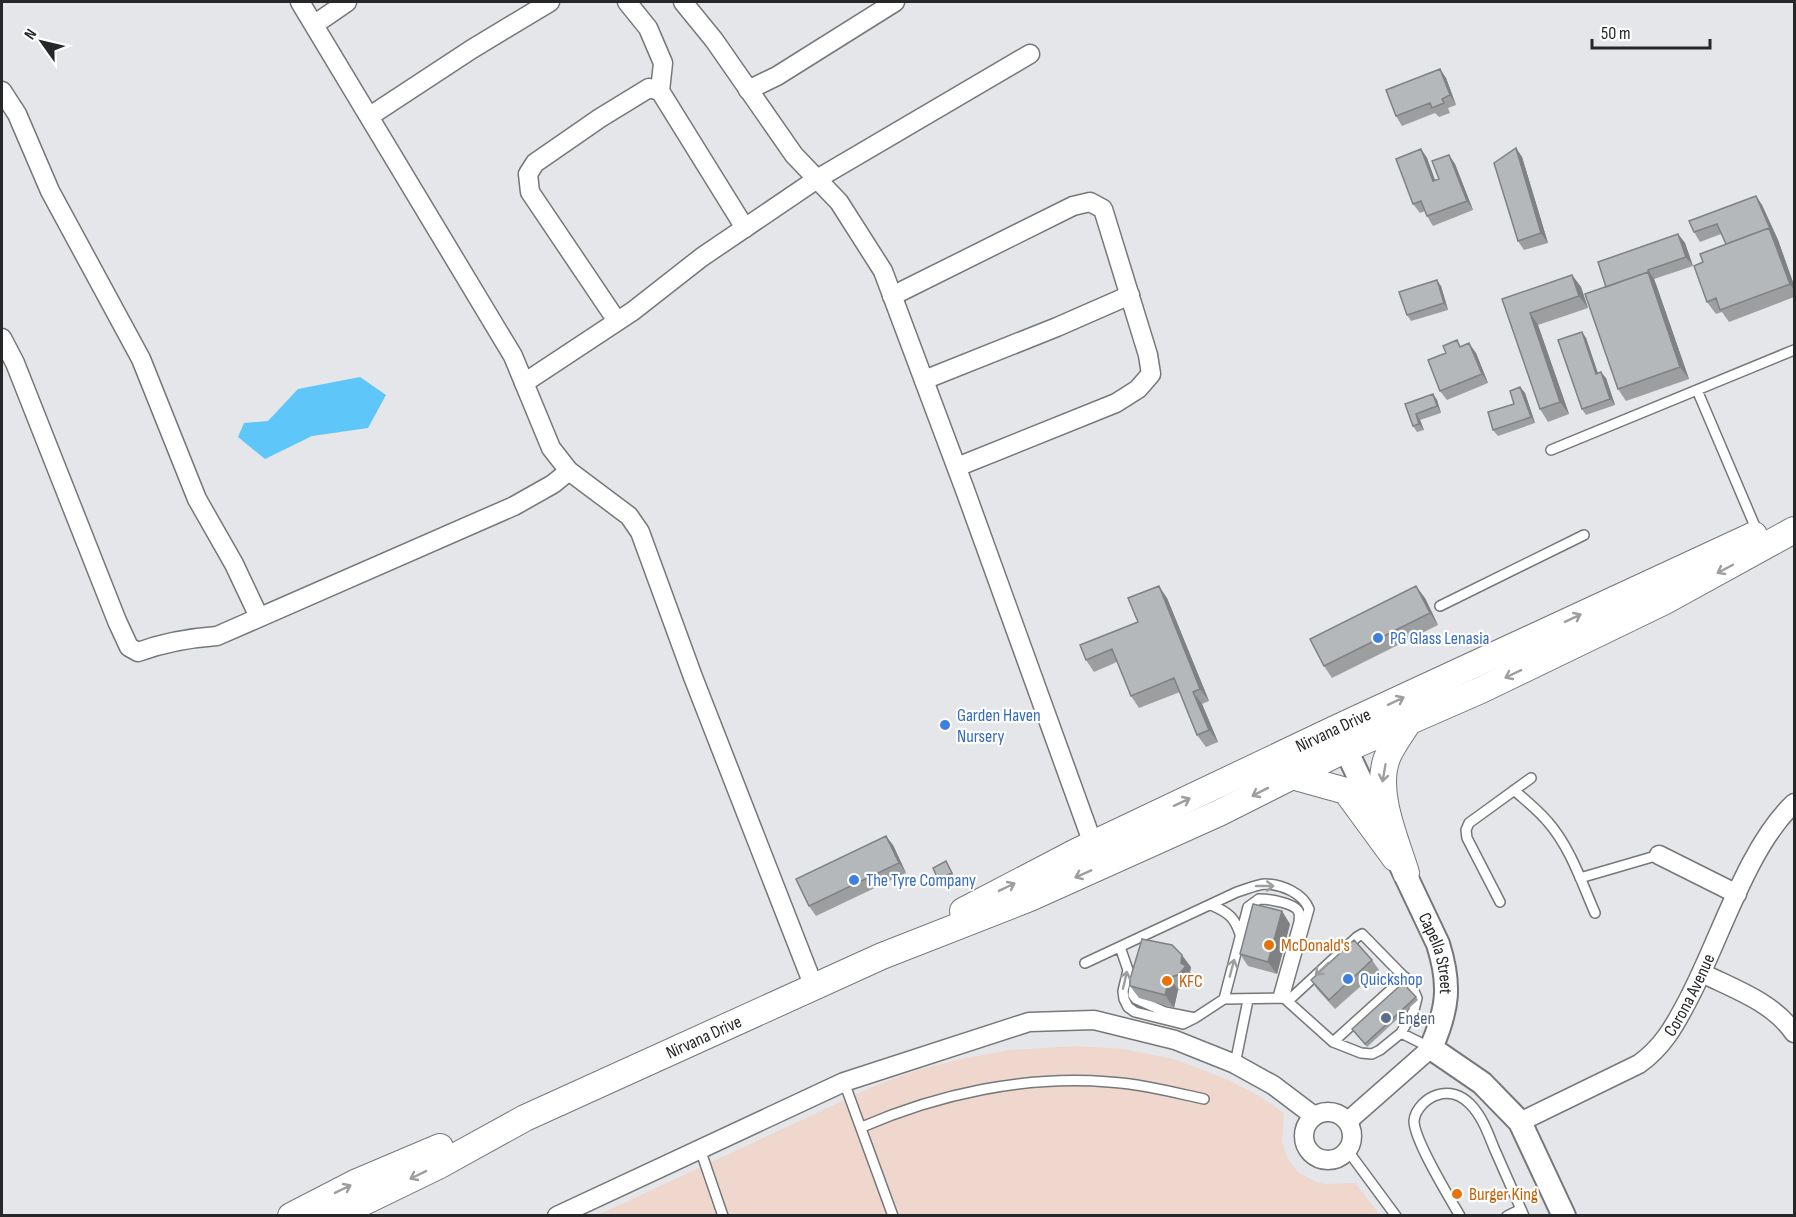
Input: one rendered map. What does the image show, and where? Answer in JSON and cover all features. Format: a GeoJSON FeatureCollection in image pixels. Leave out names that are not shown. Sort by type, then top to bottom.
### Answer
{"type":"FeatureCollection","features":[{"type":"Feature","properties":{"kind":"main road","name":"Nirvana Drive"},"geometry":{"type":"LineString","coordinates":[[882,956],[989,896],[1093,844],[1341,739],[1758,534],[1794,521]]}},
{"type":"Feature","properties":{"kind":"main road","name":"Nirvana Drive"},"geometry":{"type":"LineString","coordinates":[[335,1215],[438,1166],[525,1118],[882,956],[1030,898],[1219,813],[1292,776],[1341,739],[1409,722],[1481,690],[1663,602],[1794,530]]}},
{"type":"Feature","properties":{"kind":"main road"},"geometry":{"type":"LineString","coordinates":[[1406,873],[1382,783],[1386,759],[1409,722]]}},
{"type":"Feature","properties":{"kind":"main road"},"geometry":{"type":"LineString","coordinates":[[1292,776],[1346,791],[1406,873]]}},
{"type":"Feature","properties":{"kind":"main road","name":"Nirvana Drive"},"geometry":{"type":"LineString","coordinates":[[291,1215],[355,1183],[436,1148],[525,1118]]}},
{"type":"Feature","properties":{"kind":"street"},"geometry":{"type":"LineString","coordinates":[[300,2],[508,346],[551,448],[569,471],[623,510],[640,532],[693,677],[814,987]]}},
{"type":"Feature","properties":{"kind":"street"},"geometry":{"type":"LineString","coordinates":[[315,24],[347,2]]}},
{"type":"Feature","properties":{"kind":"street"},"geometry":{"type":"LineString","coordinates":[[370,116],[472,49],[550,2]]}},
{"type":"Feature","properties":{"kind":"street"},"geometry":{"type":"LineString","coordinates":[[627,2],[648,28],[663,63],[660,91],[745,228]]}},
{"type":"Feature","properties":{"kind":"street"},"geometry":{"type":"LineString","coordinates":[[748,90],[777,76],[895,2]]}},
{"type":"Feature","properties":{"kind":"street"},"geometry":{"type":"LineString","coordinates":[[693,5],[748,90],[794,155],[838,202],[883,271],[957,467],[1093,844]]}},
{"type":"Feature","properties":{"kind":"street"},"geometry":{"type":"LineString","coordinates":[[524,383],[618,321],[702,257],[817,179],[1030,54]]}},
{"type":"Feature","properties":{"kind":"street"},"geometry":{"type":"LineString","coordinates":[[618,321],[530,192],[528,174],[536,163],[600,118],[649,88],[660,91]]}},
{"type":"Feature","properties":{"kind":"street"},"geometry":{"type":"LineString","coordinates":[[2,91],[17,114],[50,191],[141,359],[197,499],[234,564],[260,617]]}},
{"type":"Feature","properties":{"kind":"street"},"geometry":{"type":"LineString","coordinates":[[892,296],[1073,206],[1089,202],[1103,209],[1148,355],[1150,374],[1138,389],[1116,403],[957,467]]}},
{"type":"Feature","properties":{"kind":"street"},"geometry":{"type":"LineString","coordinates":[[924,380],[1057,327],[1130,294]]}},
{"type":"Feature","properties":{"kind":"street"},"geometry":{"type":"LineString","coordinates":[[2,338],[15,363],[117,621],[129,647],[138,652],[186,638],[217,636],[514,506],[553,484],[569,471]]}},
{"type":"Feature","properties":{"kind":"street","name":"Capella Street"},"geometry":{"type":"LineString","coordinates":[[1341,739],[1438,944],[1445,973],[1446,1005],[1442,1022],[1431,1048]]}},
{"type":"Feature","properties":{"kind":"street","name":"Corona Avenue"},"geometry":{"type":"LineString","coordinates":[[1520,1122],[1651,1056],[1672,1030],[1702,973],[1737,894],[1772,828],[1794,803]]}},
{"type":"Feature","properties":{"kind":"street"},"geometry":{"type":"LineString","coordinates":[[1659,855],[1737,894]]}},
{"type":"Feature","properties":{"kind":"street"},"geometry":{"type":"LineString","coordinates":[[1702,973],[1762,1003],[1783,1019],[1794,1032]]}},
{"type":"Feature","properties":{"kind":"street"},"geometry":{"type":"LineString","coordinates":[[557,1215],[844,1082],[1029,1022],[1094,1020],[1175,1040],[1235,1064],[1273,1085],[1314,1116]]}},
{"type":"Feature","properties":{"kind":"street"},"geometry":{"type":"LineString","coordinates":[[1348,1121],[1431,1048],[1482,1083],[1520,1122],[1564,1215]]}},
{"type":"Feature","properties":{"kind":"street"},"geometry":{"type":"LineString","coordinates":[[1328,1111],[1343,1116],[1348,1121],[1353,1136],[1348,1150],[1342,1156],[1326,1160],[1311,1153],[1306,1146],[1305,1130],[1314,1116],[1328,1111]]}},
{"type":"Feature","properties":{"kind":"lane"},"geometry":{"type":"LineString","coordinates":[[1551,450],[1794,350]]}},
{"type":"Feature","properties":{"kind":"lane"},"geometry":{"type":"LineString","coordinates":[[1697,390],[1758,534]]}},
{"type":"Feature","properties":{"kind":"lane"},"geometry":{"type":"LineString","coordinates":[[1440,606],[1584,535]]}},
{"type":"Feature","properties":{"kind":"lane"},"geometry":{"type":"LineString","coordinates":[[1500,902],[1467,838],[1466,830],[1469,823],[1531,778]]}},
{"type":"Feature","properties":{"kind":"lane"},"geometry":{"type":"LineString","coordinates":[[1514,790],[1548,822],[1559,837],[1595,914]]}},
{"type":"Feature","properties":{"kind":"lane"},"geometry":{"type":"LineString","coordinates":[[1580,878],[1659,855]]}},
{"type":"Feature","properties":{"kind":"lane"},"geometry":{"type":"LineString","coordinates":[[1085,963],[1254,886],[1267,884],[1289,890],[1304,899],[1309,909],[1283,999]]}},
{"type":"Feature","properties":{"kind":"lane"},"geometry":{"type":"LineString","coordinates":[[1224,999],[1248,908],[1259,899],[1287,904],[1298,910],[1299,922],[1283,999]]}},
{"type":"Feature","properties":{"kind":"lane"},"geometry":{"type":"LineString","coordinates":[[1211,905],[1230,915],[1236,922],[1241,937]]}},
{"type":"Feature","properties":{"kind":"lane"},"geometry":{"type":"LineString","coordinates":[[1144,945],[1147,935]]}},
{"type":"Feature","properties":{"kind":"lane"},"geometry":{"type":"LineString","coordinates":[[1120,947],[1128,970],[1123,991],[1128,1007],[1144,1015],[1183,1024],[1224,999],[1283,999],[1360,935],[1365,936],[1405,977],[1417,998],[1414,1010],[1401,1033],[1372,1054],[1361,1053],[1333,1042],[1283,999]]}},
{"type":"Feature","properties":{"kind":"lane"},"geometry":{"type":"LineString","coordinates":[[1138,967],[1132,989],[1136,999],[1165,1012],[1196,1018]]}},
{"type":"Feature","properties":{"kind":"lane"},"geometry":{"type":"LineString","coordinates":[[1333,1042],[1405,977]]}},
{"type":"Feature","properties":{"kind":"lane"},"geometry":{"type":"LineString","coordinates":[[1235,1064],[1248,1000]]}},
{"type":"Feature","properties":{"kind":"lane"},"geometry":{"type":"LineString","coordinates":[[1401,1033],[1431,1048]]}},
{"type":"Feature","properties":{"kind":"lane"},"geometry":{"type":"LineString","coordinates":[[862,1127],[922,1104],[1019,1084],[1064,1081],[1108,1082],[1151,1087],[1204,1099]]}},
{"type":"Feature","properties":{"kind":"lane"},"geometry":{"type":"LineString","coordinates":[[844,1082],[893,1215]]}},
{"type":"Feature","properties":{"kind":"lane"},"geometry":{"type":"LineString","coordinates":[[1460,1215],[1429,1161],[1416,1132],[1414,1120],[1420,1107],[1431,1096],[1446,1092],[1470,1104],[1481,1119],[1522,1212],[1507,1215]]}},
{"type":"Feature","properties":{"kind":"lane"},"geometry":{"type":"LineString","coordinates":[[700,1149],[723,1215]]}},
{"type":"Feature","properties":{"kind":"lane"},"geometry":{"type":"LineString","coordinates":[[1348,1150],[1395,1215]]}},
{"type":"Feature","properties":{"kind":"shaded area"},"geometry":{"type":"Polygon","coordinates":[[[1075,1046],[1123,1049],[1174,1059],[1229,1080],[1259,1096],[1284,1113],[1282,1141],[1288,1159],[1298,1172],[1316,1182],[1325,1184],[1355,1183],[1380,1215],[596,1216],[872,1087],[920,1069],[1010,1050],[1075,1046]]]}},
{"type":"Feature","properties":{"kind":"water"},"geometry":{"type":"Polygon","coordinates":[[[360,377],[386,395],[368,428],[312,436],[265,459],[238,437],[244,423],[268,421],[298,389],[360,377]]]}},
{"type":"Feature","properties":{"kind":"building"},"geometry":{"type":"Polygon","coordinates":[[[1440,69],[1450,95],[1442,99],[1444,103],[1432,108],[1430,103],[1396,116],[1386,90],[1440,69]]]}},
{"type":"Feature","properties":{"kind":"building"},"geometry":{"type":"Polygon","coordinates":[[[1516,148],[1541,233],[1518,241],[1494,163],[1516,148]]]}},
{"type":"Feature","properties":{"kind":"building"},"geometry":{"type":"Polygon","coordinates":[[[1421,149],[1433,181],[1439,179],[1432,161],[1449,155],[1467,201],[1427,216],[1421,201],[1413,204],[1396,159],[1421,149]]]}},
{"type":"Feature","properties":{"kind":"building"},"geometry":{"type":"Polygon","coordinates":[[[1756,196],[1771,231],[1769,228],[1726,244],[1717,224],[1694,232],[1689,221],[1756,196]]]}},
{"type":"Feature","properties":{"kind":"building"},"geometry":{"type":"Polygon","coordinates":[[[1769,228],[1790,284],[1720,310],[1716,298],[1707,302],[1694,266],[1703,262],[1700,254],[1769,228]]]}},
{"type":"Feature","properties":{"kind":"building"},"geometry":{"type":"Polygon","coordinates":[[[1678,234],[1686,257],[1648,270],[1650,275],[1648,272],[1606,287],[1598,262],[1678,234]]]}},
{"type":"Feature","properties":{"kind":"building"},"geometry":{"type":"Polygon","coordinates":[[[1648,272],[1680,367],[1618,389],[1585,294],[1648,272]]]}},
{"type":"Feature","properties":{"kind":"building"},"geometry":{"type":"Polygon","coordinates":[[[1572,275],[1579,296],[1530,313],[1560,402],[1540,409],[1502,299],[1572,275]]]}},
{"type":"Feature","properties":{"kind":"building"},"geometry":{"type":"Polygon","coordinates":[[[1437,280],[1444,303],[1407,315],[1399,292],[1437,280]]]}},
{"type":"Feature","properties":{"kind":"building"},"geometry":{"type":"Polygon","coordinates":[[[1582,332],[1596,374],[1601,372],[1610,399],[1582,409],[1558,340],[1582,332]]]}},
{"type":"Feature","properties":{"kind":"building"},"geometry":{"type":"Polygon","coordinates":[[[1457,340],[1460,347],[1469,343],[1482,374],[1440,391],[1428,360],[1446,353],[1443,346],[1457,340]]]}},
{"type":"Feature","properties":{"kind":"building"},"geometry":{"type":"Polygon","coordinates":[[[1520,387],[1531,417],[1493,430],[1488,412],[1514,404],[1510,391],[1520,387]]]}},
{"type":"Feature","properties":{"kind":"building"},"geometry":{"type":"Polygon","coordinates":[[[1433,394],[1437,406],[1416,414],[1419,424],[1413,426],[1405,404],[1433,394]]]}},
{"type":"Feature","properties":{"kind":"building"},"geometry":{"type":"Polygon","coordinates":[[[1159,586],[1200,689],[1193,692],[1209,730],[1197,735],[1174,678],[1131,696],[1112,649],[1086,660],[1080,645],[1138,622],[1128,598],[1159,586]]]}},
{"type":"Feature","properties":{"kind":"building"},"geometry":{"type":"Polygon","coordinates":[[[1416,586],[1430,613],[1324,666],[1310,639],[1416,586]]]}},
{"type":"Feature","properties":{"kind":"building"},"geometry":{"type":"Polygon","coordinates":[[[886,836],[899,863],[809,906],[796,879],[886,836]]]}},
{"type":"Feature","properties":{"kind":"building"},"geometry":{"type":"Polygon","coordinates":[[[946,861],[952,873],[938,879],[933,868],[946,861]]]}},
{"type":"Feature","properties":{"kind":"building"},"geometry":{"type":"Polygon","coordinates":[[[1253,904],[1282,911],[1268,962],[1240,954],[1253,904]]]}},
{"type":"Feature","properties":{"kind":"building"},"geometry":{"type":"Polygon","coordinates":[[[1142,939],[1172,945],[1182,955],[1181,963],[1186,966],[1178,975],[1170,977],[1165,995],[1130,986],[1142,939]]]}},
{"type":"Feature","properties":{"kind":"building"},"geometry":{"type":"Polygon","coordinates":[[[1354,940],[1372,960],[1329,1000],[1311,980],[1354,940]]]}},
{"type":"Feature","properties":{"kind":"building"},"geometry":{"type":"Polygon","coordinates":[[[1403,983],[1416,997],[1365,1044],[1352,1029],[1403,983]]]}},
{"type":"Feature","properties":{"kind":"place","name":"PG Glass Lenasia"},"geometry":{"type":"Point","coordinates":[1378,638]}},
{"type":"Feature","properties":{"kind":"place","name":"Garden Haven Nursery"},"geometry":{"type":"Point","coordinates":[945,725]}},
{"type":"Feature","properties":{"kind":"place","name":"The Tyre Company"},"geometry":{"type":"Point","coordinates":[854,880]}},
{"type":"Feature","properties":{"kind":"place","name":"McDonald's"},"geometry":{"type":"Point","coordinates":[1269,945]}},
{"type":"Feature","properties":{"kind":"place","name":"Quickshop"},"geometry":{"type":"Point","coordinates":[1348,979]}},
{"type":"Feature","properties":{"kind":"place","name":"KFC"},"geometry":{"type":"Point","coordinates":[1167,981]}},
{"type":"Feature","properties":{"kind":"place","name":"Engen"},"geometry":{"type":"Point","coordinates":[1386,1018]}},
{"type":"Feature","properties":{"kind":"place","name":"Burger King"},"geometry":{"type":"Point","coordinates":[1457,1194]}}]}
